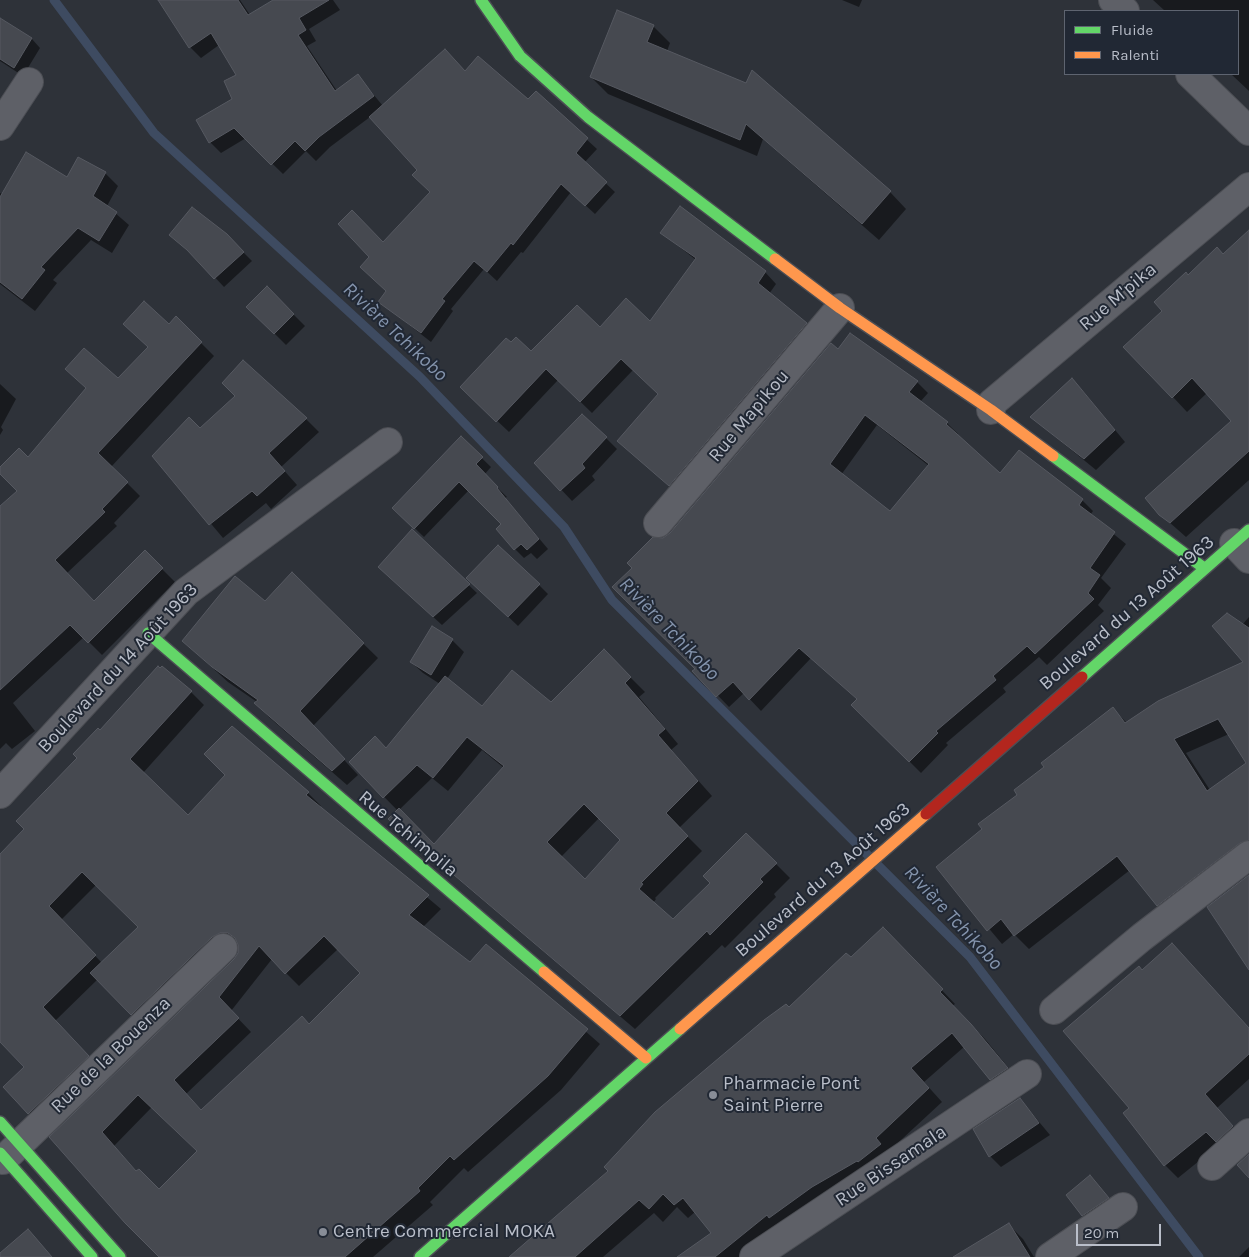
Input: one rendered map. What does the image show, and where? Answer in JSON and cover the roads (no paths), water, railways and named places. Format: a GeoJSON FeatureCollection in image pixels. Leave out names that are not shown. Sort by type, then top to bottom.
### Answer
{"type":"FeatureCollection","features":[{"type":"Feature","properties":{"kind":"street"},"geometry":{"type":"LineString","coordinates":[[481,0],[520,56],[588,117],[840,308],[991,410],[1204,568]]}},
{"type":"Feature","properties":{"kind":"street"},"geometry":{"type":"LineString","coordinates":[[1113,0],[1124,10]]}},
{"type":"Feature","properties":{"kind":"street"},"geometry":{"type":"LineString","coordinates":[[1191,75],[1249,131]]}},
{"type":"Feature","properties":{"kind":"street"},"geometry":{"type":"LineString","coordinates":[[0,126],[29,82]]}},
{"type":"Feature","properties":{"kind":"street","name":"Rue M'pika"},"geometry":{"type":"LineString","coordinates":[[991,410],[992,403],[1249,187]]}},
{"type":"Feature","properties":{"kind":"street","name":"Rue Mapikou"},"geometry":{"type":"LineString","coordinates":[[658,523],[840,308]]}},
{"type":"Feature","properties":{"kind":"street","name":"Boulevard du 14 Août 1963"},"geometry":{"type":"LineString","coordinates":[[0,794],[186,592],[388,442]]}},
{"type":"Feature","properties":{"kind":"street","name":"Boulevard du 13 Août 1963"},"geometry":{"type":"LineString","coordinates":[[420,1257],[1204,568],[1244,544]]}},
{"type":"Feature","properties":{"kind":"street","name":"Rue Tchimpila"},"geometry":{"type":"LineString","coordinates":[[148,633],[646,1058]]}},
{"type":"Feature","properties":{"kind":"street"},"geometry":{"type":"LineString","coordinates":[[1054,1010],[1142,937],[1249,855]]}},
{"type":"Feature","properties":{"kind":"street","name":"Rue de la Bouenza"},"geometry":{"type":"LineString","coordinates":[[6,1154],[223,948]]}},
{"type":"Feature","properties":{"kind":"street","name":"Rue Bissamala"},"geometry":{"type":"LineString","coordinates":[[754,1257],[1027,1074]]}},
{"type":"Feature","properties":{"kind":"street"},"geometry":{"type":"LineString","coordinates":[[0,1122],[6,1154],[92,1257]]}},
{"type":"Feature","properties":{"kind":"street"},"geometry":{"type":"LineString","coordinates":[[1212,1166],[1249,1133]]}},
{"type":"Feature","properties":{"kind":"street"},"geometry":{"type":"LineString","coordinates":[[6,1154],[120,1257]]}},
{"type":"Feature","properties":{"kind":"street"},"geometry":{"type":"LineString","coordinates":[[1050,1257],[1123,1206]]}},
{"type":"Feature","properties":{"kind":"waterway","name":"Rivière Tchikobo"},"geometry":{"type":"LineString","coordinates":[[54,0],[154,133],[420,377],[564,527],[612,600],[970,957],[1199,1257]]}},
{"type":"Feature","properties":{"kind":"place","name":"Pharmacie Pont Saint Pierre"},"geometry":{"type":"Point","coordinates":[713,1095]}},
{"type":"Feature","properties":{"kind":"place","name":"Centre Commercial MOKA"},"geometry":{"type":"Point","coordinates":[323,1232]}}]}
